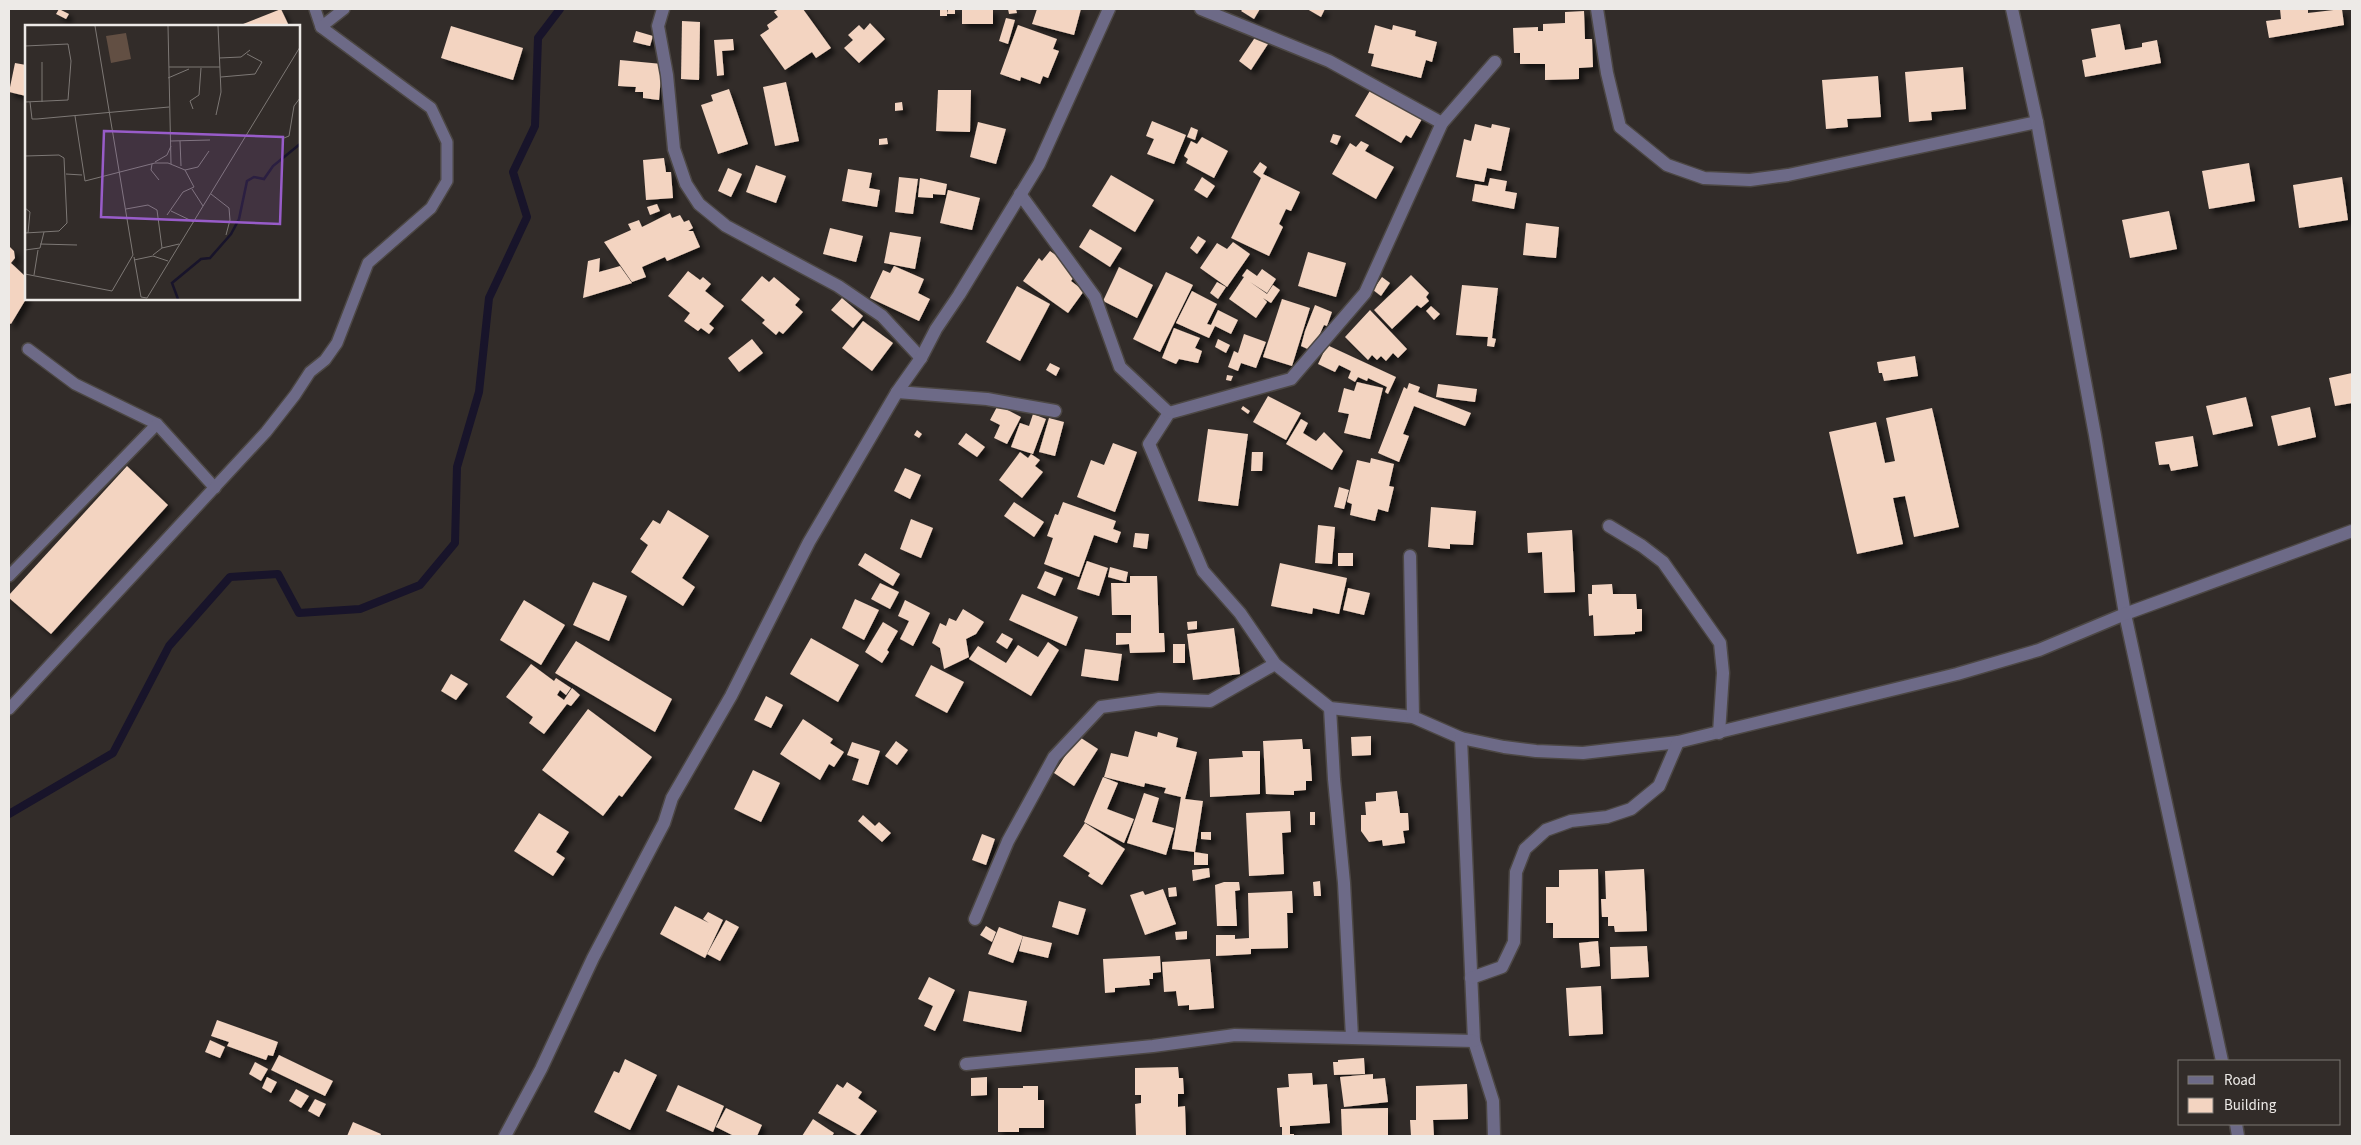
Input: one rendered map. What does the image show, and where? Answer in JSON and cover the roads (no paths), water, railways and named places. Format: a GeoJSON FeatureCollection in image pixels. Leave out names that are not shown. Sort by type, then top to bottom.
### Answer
{"type":"FeatureCollection","features":[{"type":"Feature","properties":{"kind":"street"},"geometry":{"type":"LineString","coordinates":[[663,9],[658,26],[667,75],[674,148],[686,184],[699,204],[726,226],[838,286],[882,316],[921,358]]}},
{"type":"Feature","properties":{"kind":"street"},"geometry":{"type":"LineString","coordinates":[[504,1136],[541,1069],[594,958],[664,824],[672,798],[731,696],[809,542],[897,392],[921,358],[936,329],[959,295],[1039,164],[1109,9]]}},
{"type":"Feature","properties":{"kind":"street"},"geometry":{"type":"LineString","coordinates":[[1201,9],[1329,61],[1442,122]]}},
{"type":"Feature","properties":{"kind":"street"},"geometry":{"type":"LineString","coordinates":[[1597,9],[1607,73],[1620,127],[1667,165],[1704,178],[1750,180],[1788,175],[2036,122]]}},
{"type":"Feature","properties":{"kind":"street"},"geometry":{"type":"LineString","coordinates":[[2012,9],[2036,122],[2095,435],[2125,614],[2222,1060]]}},
{"type":"Feature","properties":{"kind":"street"},"geometry":{"type":"LineString","coordinates":[[1495,62],[1442,122],[1365,293],[1291,379],[1168,414],[1149,444],[1167,482],[1186,533],[1203,571],[1240,613],[1276,664],[1330,708],[1413,717],[1461,738],[1504,747],[1583,752],[1678,742],[1966,672],[2039,650],[2125,614],[2352,532]]}},
{"type":"Feature","properties":{"kind":"street"},"geometry":{"type":"LineString","coordinates":[[1020,194],[1095,297],[1120,368],[1168,414]]}},
{"type":"Feature","properties":{"kind":"street"},"geometry":{"type":"LineString","coordinates":[[897,392],[987,399],[1055,411]]}},
{"type":"Feature","properties":{"kind":"street"},"geometry":{"type":"LineString","coordinates":[[1609,526],[1642,546],[1662,562],[1720,643],[1723,673],[1719,733]]}},
{"type":"Feature","properties":{"kind":"street"},"geometry":{"type":"LineString","coordinates":[[1410,556],[1413,717]]}},
{"type":"Feature","properties":{"kind":"street"},"geometry":{"type":"LineString","coordinates":[[975,919],[1008,841],[1054,757],[1101,707],[1159,699],[1210,701],[1276,664]]}},
{"type":"Feature","properties":{"kind":"street"},"geometry":{"type":"LineString","coordinates":[[1330,708],[1334,779],[1344,883],[1352,1037]]}},
{"type":"Feature","properties":{"kind":"street"},"geometry":{"type":"LineString","coordinates":[[1461,738],[1474,1041],[1494,1101],[1494,1136]]}},
{"type":"Feature","properties":{"kind":"street"},"geometry":{"type":"LineString","coordinates":[[1471,978],[1502,967],[1514,942],[1516,872],[1525,849],[1546,830],[1571,821],[1607,817],[1631,809],[1659,786],[1678,742]]}},
{"type":"Feature","properties":{"kind":"street"},"geometry":{"type":"LineString","coordinates":[[966,1064],[1153,1046],[1235,1035],[1474,1041]]}},
{"type":"Feature","properties":{"kind":"lane"},"geometry":{"type":"LineString","coordinates":[[9,708],[266,432],[310,372],[325,360],[337,343],[368,263],[431,208],[447,181],[447,142],[431,108],[321,27],[315,9]]}},
{"type":"Feature","properties":{"kind":"lane"},"geometry":{"type":"LineString","coordinates":[[321,27],[344,9]]}},
{"type":"Feature","properties":{"kind":"lane"},"geometry":{"type":"LineString","coordinates":[[28,349],[75,384],[156,424],[215,488]]}},
{"type":"Feature","properties":{"kind":"lane"},"geometry":{"type":"LineString","coordinates":[[9,576],[156,424]]}},
{"type":"Feature","properties":{"kind":"waterway"},"geometry":{"type":"LineString","coordinates":[[9,814],[113,753],[169,646],[230,577],[278,574],[299,613],[360,609],[420,585],[455,543],[457,467],[479,392],[489,298],[527,217],[513,172],[535,126],[538,38],[560,9]]}}]}
